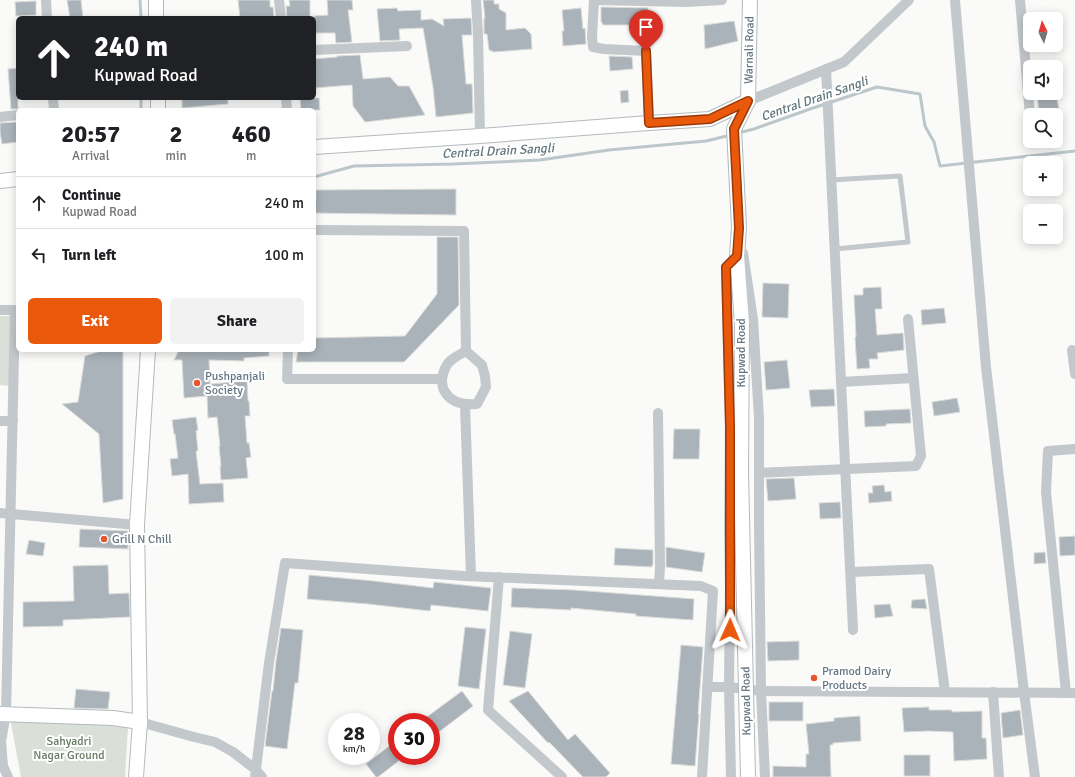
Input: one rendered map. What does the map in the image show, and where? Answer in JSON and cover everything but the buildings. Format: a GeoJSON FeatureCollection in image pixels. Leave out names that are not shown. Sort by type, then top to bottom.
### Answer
{"type":"FeatureCollection","features":[{"type":"Feature","properties":{"kind":"main road"},"geometry":{"type":"LineString","coordinates":[[156,0],[156,16]]}},
{"type":"Feature","properties":{"kind":"main road","name":"Warnali Road"},"geometry":{"type":"LineString","coordinates":[[748,101],[750,0]]}},
{"type":"Feature","properties":{"kind":"main road"},"geometry":{"type":"LineString","coordinates":[[316,147],[710,119],[748,101]]}},
{"type":"Feature","properties":{"kind":"main road","name":"Kupwad Road"},"geometry":{"type":"LineString","coordinates":[[748,101],[734,129],[739,228],[737,256],[742,324],[741,473],[748,777]]}},
{"type":"Feature","properties":{"kind":"main road"},"geometry":{"type":"LineString","coordinates":[[0,181],[16,179]]}},
{"type":"Feature","properties":{"kind":"main road"},"geometry":{"type":"LineString","coordinates":[[3,714],[112,718],[140,722],[137,525],[148,352]]}},
{"type":"Feature","properties":{"kind":"main road"},"geometry":{"type":"LineString","coordinates":[[136,773],[138,738]]}},
{"type":"Feature","properties":{"kind":"street"},"geometry":{"type":"LineString","coordinates":[[46,0],[47,16]]}},
{"type":"Feature","properties":{"kind":"street"},"geometry":{"type":"LineString","coordinates":[[280,0],[281,16]]}},
{"type":"Feature","properties":{"kind":"street"},"geometry":{"type":"LineString","coordinates":[[476,0],[480,136]]}},
{"type":"Feature","properties":{"kind":"street"},"geometry":{"type":"LineString","coordinates":[[649,123],[646,51],[593,47],[592,37],[594,0],[687,2],[722,0]]}},
{"type":"Feature","properties":{"kind":"street"},"geometry":{"type":"LineString","coordinates":[[748,101],[844,62],[908,0]]}},
{"type":"Feature","properties":{"kind":"street"},"geometry":{"type":"LineString","coordinates":[[955,0],[986,367],[1035,777]]}},
{"type":"Feature","properties":{"kind":"street"},"geometry":{"type":"LineString","coordinates":[[1020,0],[1029,108]]}},
{"type":"Feature","properties":{"kind":"street"},"geometry":{"type":"LineString","coordinates":[[316,50],[407,46]]}},
{"type":"Feature","properties":{"kind":"street"},"geometry":{"type":"LineString","coordinates":[[826,69],[853,630]]}},
{"type":"Feature","properties":{"kind":"street"},"geometry":{"type":"LineString","coordinates":[[0,117],[16,115]]}},
{"type":"Feature","properties":{"kind":"street"},"geometry":{"type":"LineString","coordinates":[[739,228],[753,318],[759,418],[758,525],[761,691],[765,777]]}},
{"type":"Feature","properties":{"kind":"street"},"geometry":{"type":"LineString","coordinates":[[316,230],[464,231],[466,350],[482,364],[486,387],[477,404],[465,405],[454,402],[444,392],[442,379],[443,370],[451,359],[466,350]]}},
{"type":"Feature","properties":{"kind":"street"},"geometry":{"type":"LineString","coordinates":[[731,777],[729,687],[729,419],[726,267],[737,256]]}},
{"type":"Feature","properties":{"kind":"street"},"geometry":{"type":"LineString","coordinates":[[0,310],[16,309]]}},
{"type":"Feature","properties":{"kind":"street"},"geometry":{"type":"LineString","coordinates":[[759,473],[916,466],[921,456],[908,320]]}},
{"type":"Feature","properties":{"kind":"street"},"geometry":{"type":"LineString","coordinates":[[8,777],[3,766],[0,741],[3,714],[5,514],[13,421],[16,337]]}},
{"type":"Feature","properties":{"kind":"street"},"geometry":{"type":"LineString","coordinates":[[1072,350],[1075,374]]}},
{"type":"Feature","properties":{"kind":"street"},"geometry":{"type":"LineString","coordinates":[[288,352],[287,379],[442,379]]}},
{"type":"Feature","properties":{"kind":"street"},"geometry":{"type":"LineString","coordinates":[[841,382],[913,378]]}},
{"type":"Feature","properties":{"kind":"street"},"geometry":{"type":"LineString","coordinates":[[465,405],[472,576]]}},
{"type":"Feature","properties":{"kind":"street"},"geometry":{"type":"LineString","coordinates":[[658,413],[659,584]]}},
{"type":"Feature","properties":{"kind":"street"},"geometry":{"type":"LineString","coordinates":[[0,421],[13,421]]}},
{"type":"Feature","properties":{"kind":"street"},"geometry":{"type":"LineString","coordinates":[[707,687],[729,687],[761,691],[1070,693],[1048,508],[1047,486],[1048,451],[1075,449]]}},
{"type":"Feature","properties":{"kind":"street"},"geometry":{"type":"LineString","coordinates":[[5,514],[137,525]]}},
{"type":"Feature","properties":{"kind":"street"},"geometry":{"type":"LineString","coordinates":[[255,773],[268,663],[285,563],[472,576],[701,586],[713,591],[730,587]]}},
{"type":"Feature","properties":{"kind":"street"},"geometry":{"type":"LineString","coordinates":[[850,572],[929,569],[945,692]]}},
{"type":"Feature","properties":{"kind":"street"},"geometry":{"type":"LineString","coordinates":[[499,577],[488,710],[562,777]]}},
{"type":"Feature","properties":{"kind":"street"},"geometry":{"type":"LineString","coordinates":[[702,777],[713,591]]}},
{"type":"Feature","properties":{"kind":"street"},"geometry":{"type":"LineString","coordinates":[[993,692],[999,777]]}},
{"type":"Feature","properties":{"kind":"street"},"geometry":{"type":"LineString","coordinates":[[138,738],[140,722],[215,742],[233,752],[255,773],[262,777]]}},
{"type":"Feature","properties":{"kind":"lane"},"geometry":{"type":"LineString","coordinates":[[831,180],[900,176],[908,242],[834,249]]}},
{"type":"Feature","properties":{"kind":"green space"},"geometry":{"type":"Polygon","coordinates":[[[0,316],[10,316],[9,386],[0,385],[0,316]]]}},
{"type":"Feature","properties":{"kind":"green space","name":"Sahyadri Nagar Ground"},"geometry":{"type":"Polygon","coordinates":[[[10,718],[113,718],[128,727],[125,777],[21,777],[10,718]]]}},
{"type":"Feature","properties":{"kind":"waterway","name":"Central Drain Sangli"},"geometry":{"type":"LineString","coordinates":[[140,0],[141,16]]}},
{"type":"Feature","properties":{"kind":"waterway","name":"Central Drain Sangli"},"geometry":{"type":"LineString","coordinates":[[738,133],[754,129],[877,87],[920,94],[925,126],[934,142],[940,166],[1075,151]]}},
{"type":"Feature","properties":{"kind":"waterway","name":"Central Drain Sangli"},"geometry":{"type":"LineString","coordinates":[[141,100],[141,108]]}},
{"type":"Feature","properties":{"kind":"waterway","name":"Central Drain Sangli"},"geometry":{"type":"LineString","coordinates":[[316,176],[354,166],[454,164],[540,160],[609,150],[706,141],[731,135]]}},
{"type":"Feature","properties":{"kind":"place","name":"Pushpanjali Society"},"geometry":{"type":"Point","coordinates":[197,383]}},
{"type":"Feature","properties":{"kind":"place","name":"Grill N Chill"},"geometry":{"type":"Point","coordinates":[104,539]}},
{"type":"Feature","properties":{"kind":"place","name":"Pramod Dairy Products"},"geometry":{"type":"Point","coordinates":[814,678]}},
{"type":"Feature","properties":{"kind":"route"},"geometry":{"type":"LineString","coordinates":[[646,51],[649,123],[710,119],[748,101],[734,129],[739,228],[737,256],[726,267],[730,427],[730,630]]}}]}
